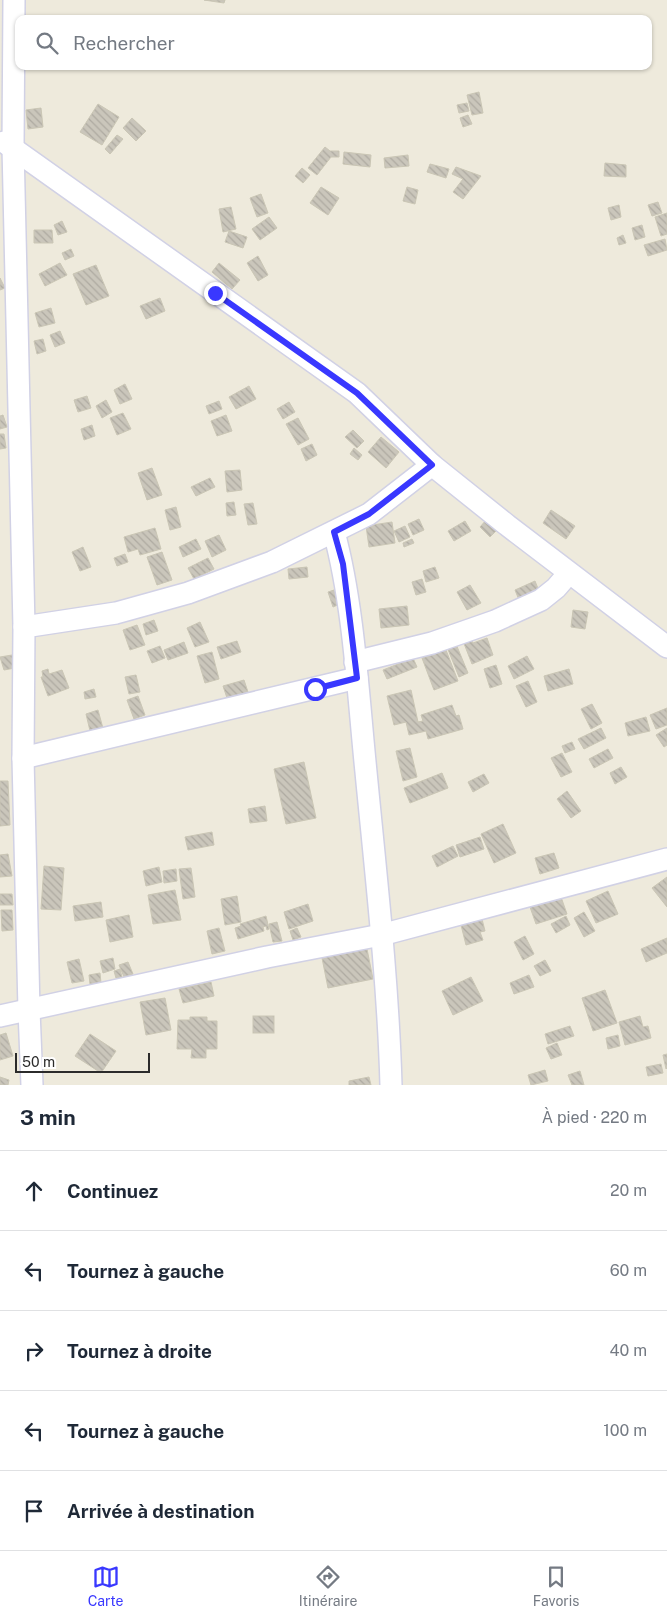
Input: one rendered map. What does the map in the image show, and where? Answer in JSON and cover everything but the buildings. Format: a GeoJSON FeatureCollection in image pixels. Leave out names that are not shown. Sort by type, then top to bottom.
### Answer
{"type":"FeatureCollection","features":[{"type":"Feature","properties":{"kind":"street"},"geometry":{"type":"LineString","coordinates":[[14,0],[6,143],[24,627],[23,758],[28,1010],[32,1085]]}},
{"type":"Feature","properties":{"kind":"street"},"geometry":{"type":"LineString","coordinates":[[6,143],[357,393],[432,465],[569,573],[667,647]]}},
{"type":"Feature","properties":{"kind":"street"},"geometry":{"type":"LineString","coordinates":[[24,627],[116,613],[188,592],[272,562],[369,514],[432,465]]}},
{"type":"Feature","properties":{"kind":"street"},"geometry":{"type":"LineString","coordinates":[[334,532],[343,564],[356,670],[381,935],[391,1085]]}},
{"type":"Feature","properties":{"kind":"street"},"geometry":{"type":"LineString","coordinates":[[23,758],[356,670],[495,621],[541,600],[556,588],[569,573]]}},
{"type":"Feature","properties":{"kind":"street"},"geometry":{"type":"LineString","coordinates":[[0,1016],[258,958],[381,935],[667,859]]}},
{"type":"Feature","properties":{"kind":"route"},"geometry":{"type":"LineString","coordinates":[[215,293],[357,393],[432,465],[369,514],[334,532],[343,564],[357,678],[315,689]]}}]}
